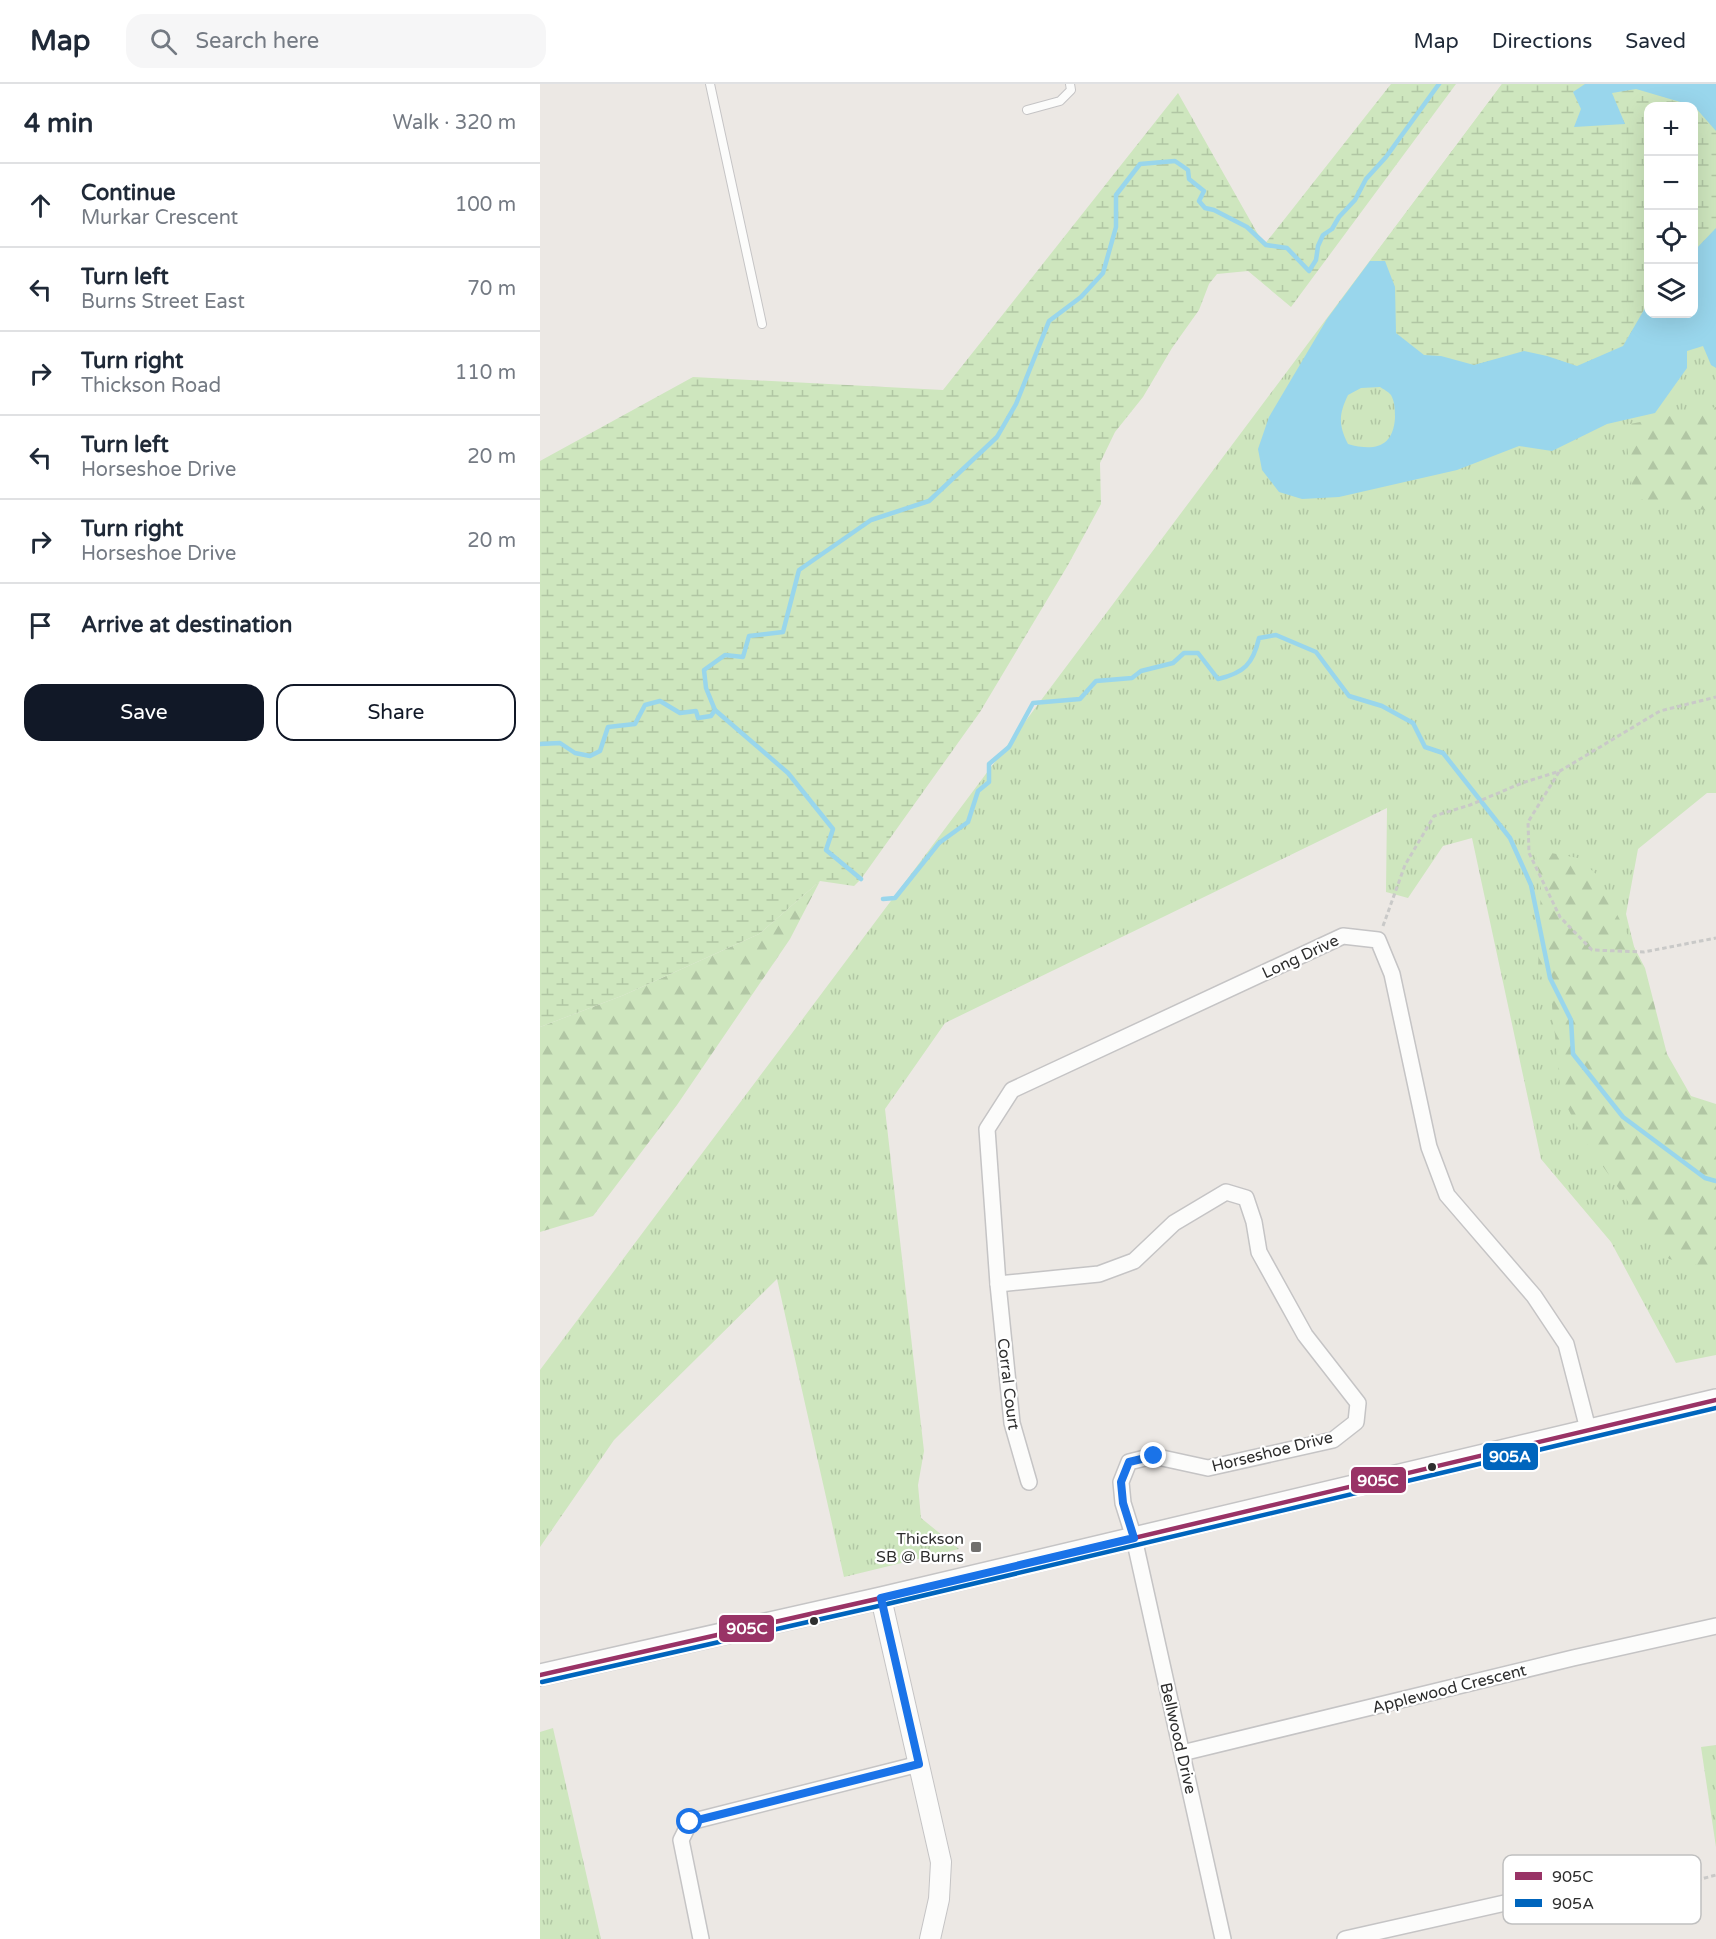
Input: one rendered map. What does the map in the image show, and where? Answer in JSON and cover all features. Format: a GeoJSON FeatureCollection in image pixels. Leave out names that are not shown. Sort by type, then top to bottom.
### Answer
{"type":"FeatureCollection","features":[{"type":"Feature","properties":{"kind":"main road"},"geometry":{"type":"LineString","coordinates":[[540,1676],[881,1598],[1716,1400]]}},
{"type":"Feature","properties":{"kind":"street","name":"Long Drive"},"geometry":{"type":"LineString","coordinates":[[998,1284],[987,1129],[1012,1090],[1343,936],[1378,940]]}},
{"type":"Feature","properties":{"kind":"street"},"geometry":{"type":"LineString","coordinates":[[1378,940],[1392,974],[1429,1147],[1447,1196],[1534,1296],[1566,1344],[1588,1429]]}},
{"type":"Feature","properties":{"kind":"street","name":"Horseshoe Drive"},"geometry":{"type":"LineString","coordinates":[[998,1284],[1099,1274],[1134,1261],[1174,1223],[1226,1192],[1246,1198],[1254,1222],[1259,1252],[1305,1335],[1358,1403],[1356,1422],[1333,1440],[1208,1468],[1154,1456],[1129,1462],[1121,1482],[1123,1503],[1134,1538]]}},
{"type":"Feature","properties":{"kind":"street","name":"Corral Court"},"geometry":{"type":"LineString","coordinates":[[998,1284],[1012,1423],[1029,1482]]}},
{"type":"Feature","properties":{"kind":"street","name":"Bellwood Drive"},"geometry":{"type":"LineString","coordinates":[[1134,1538],[1223,1939]]}},
{"type":"Feature","properties":{"kind":"street"},"geometry":{"type":"LineString","coordinates":[[881,1598],[941,1862],[939,1899],[930,1939]]}},
{"type":"Feature","properties":{"kind":"street","name":"Applewood Crescent"},"geometry":{"type":"LineString","coordinates":[[1182,1753],[1573,1658],[1716,1626]]}},
{"type":"Feature","properties":{"kind":"street"},"geometry":{"type":"LineString","coordinates":[[701,1939],[681,1840],[690,1822],[919,1764]]}},
{"type":"Feature","properties":{"kind":"street"},"geometry":{"type":"LineString","coordinates":[[1345,1939],[1503,1903]]}},
{"type":"Feature","properties":{"kind":"lane"},"geometry":{"type":"LineString","coordinates":[[710,84],[762,324]]}},
{"type":"Feature","properties":{"kind":"lane"},"geometry":{"type":"LineString","coordinates":[[1027,110],[1060,101],[1071,90],[1070,84]]}},
{"type":"Feature","properties":{"kind":"path"},"geometry":{"type":"LineString","coordinates":[[1378,940],[1405,865],[1434,816],[1560,771],[1660,711],[1716,697]]}},
{"type":"Feature","properties":{"kind":"path"},"geometry":{"type":"LineString","coordinates":[[1560,771],[1528,822],[1529,853],[1560,917],[1592,950],[1644,952],[1716,938]]}},
{"type":"Feature","properties":{"kind":"path"},"geometry":{"type":"LineString","coordinates":[[1701,1879],[1716,1875]]}},
{"type":"Feature","properties":{"kind":"green space"},"geometry":{"type":"Polygon","coordinates":[[[1391,84],[1456,84],[1291,307],[1248,271],[1217,274],[1209,284],[1199,310],[1172,348],[1143,397],[1115,432],[1100,463],[1101,504],[1068,565],[980,712],[861,879],[854,886],[820,881],[759,934],[624,995],[540,1027],[540,461],[693,377],[943,390],[1178,93],[1264,245],[1391,84]]]}},
{"type":"Feature","properties":{"kind":"green space"},"geometry":{"type":"Polygon","coordinates":[[[1502,84],[1716,84],[1716,793],[1707,793],[1638,849],[1626,914],[1670,1093],[1716,1119],[1716,1355],[1676,1363],[1611,1242],[1541,1159],[1472,838],[1443,846],[1408,898],[1386,892],[1387,808],[945,1023],[885,1109],[924,1451],[918,1485],[921,1518],[959,1549],[844,1577],[777,1279],[614,1440],[540,1547],[540,1370],[1502,84]]]}},
{"type":"Feature","properties":{"kind":"green space"},"geometry":{"type":"Polygon","coordinates":[[[1502,84],[1585,84],[1573,92],[1581,109],[1574,127],[1625,124],[1612,93],[1636,89],[1677,102],[1644,102],[1644,310],[1623,346],[1577,366],[1524,351],[1474,365],[1441,356],[1424,355],[1396,333],[1395,287],[1385,262],[1370,261],[1502,84]]]}},
{"type":"Feature","properties":{"kind":"green space"},"geometry":{"type":"Polygon","coordinates":[[[1698,114],[1716,131],[1716,228],[1698,247],[1698,114]]]}},
{"type":"Feature","properties":{"kind":"green space"},"geometry":{"type":"Polygon","coordinates":[[[1716,407],[1716,512],[1633,498],[1625,425],[1716,407]]]}},
{"type":"Feature","properties":{"kind":"green space"},"geometry":{"type":"Polygon","coordinates":[[[1535,850],[1578,858],[1596,874],[1645,968],[1667,1054],[1691,1096],[1716,1104],[1716,1269],[1669,1259],[1584,1140],[1561,1095],[1551,996],[1538,970],[1541,886],[1535,850]]]}},
{"type":"Feature","properties":{"kind":"green space"},"geometry":{"type":"Polygon","coordinates":[[[820,881],[790,939],[677,1105],[593,1216],[540,1232],[540,1027],[624,995],[759,934],[820,881]]]}},
{"type":"Feature","properties":{"kind":"green space"},"geometry":{"type":"Polygon","coordinates":[[[553,1728],[601,1939],[540,1939],[540,1732],[553,1728]]]}},
{"type":"Feature","properties":{"kind":"green space"},"geometry":{"type":"Polygon","coordinates":[[[1716,1745],[1716,1847],[1701,1747],[1716,1745]]]}},
{"type":"Feature","properties":{"kind":"water"},"geometry":{"type":"Polygon","coordinates":[[[1585,84],[1716,84],[1716,131],[1698,111],[1698,102],[1680,102],[1636,89],[1612,93],[1625,124],[1574,127],[1581,109],[1573,92],[1585,84]]]}},
{"type":"Feature","properties":{"kind":"water"},"geometry":{"type":"Polygon","coordinates":[[[1716,228],[1716,368],[1711,365],[1703,346],[1687,351],[1687,368],[1655,413],[1607,424],[1552,451],[1519,446],[1457,470],[1339,497],[1302,499],[1279,492],[1262,470],[1258,449],[1269,417],[1327,319],[1370,261],[1385,261],[1395,287],[1396,333],[1424,355],[1441,356],[1474,365],[1524,351],[1577,366],[1623,346],[1644,310],[1644,318],[1698,318],[1698,247],[1716,228]],[[1380,387],[1361,388],[1348,395],[1341,419],[1348,444],[1373,447],[1386,442],[1395,418],[1394,404],[1391,395],[1380,387]]]}},
{"type":"Feature","properties":{"kind":"waterway"},"geometry":{"type":"LineString","coordinates":[[540,744],[560,743],[575,753],[590,756],[600,751],[608,727],[635,724],[645,705],[660,701],[680,713],[696,711],[698,718],[711,716],[715,710],[706,688],[704,670],[725,655],[743,657],[749,636],[783,632],[799,570],[871,520],[929,501],[997,437],[1016,404],[1049,321],[1081,297],[1103,273],[1116,227],[1116,195],[1140,164],[1175,161],[1188,170],[1189,179],[1204,191],[1199,201],[1205,208],[1214,210],[1247,227],[1266,245],[1287,248],[1309,271],[1316,260],[1318,246],[1323,235],[1332,229],[1339,217],[1355,200],[1366,179],[1386,157],[1439,84]]}},
{"type":"Feature","properties":{"kind":"waterway"},"geometry":{"type":"LineString","coordinates":[[883,899],[895,898],[939,843],[968,822],[978,791],[989,782],[989,764],[1009,747],[1033,703],[1080,699],[1096,681],[1132,678],[1141,671],[1173,663],[1184,653],[1198,653],[1218,679],[1227,677],[1246,666],[1254,655],[1259,638],[1276,635],[1316,652],[1349,696],[1382,706],[1413,723],[1425,747],[1443,753],[1510,838],[1531,885],[1550,978],[1571,1020],[1573,1054],[1623,1117],[1705,1178],[1716,1181]]}},
{"type":"Feature","properties":{"kind":"waterway"},"geometry":{"type":"LineString","coordinates":[[715,710],[788,773],[833,829],[826,850],[861,879]]}},
{"type":"Feature","properties":{"kind":"transit line","name":"905C"},"geometry":{"type":"LineString","coordinates":[[540,1675],[881,1598],[1716,1400]]}},
{"type":"Feature","properties":{"kind":"transit line","name":"905A"},"geometry":{"type":"LineString","coordinates":[[542,1682],[883,1605],[1716,1408]]}},
{"type":"Feature","properties":{"kind":"place","name":"Thickson SB @ Burns"},"geometry":{"type":"Point","coordinates":[976,1547]}},
{"type":"Feature","properties":{"kind":"route"},"geometry":{"type":"LineString","coordinates":[[690,1822],[919,1764],[881,1598],[1134,1538],[1123,1503],[1121,1482],[1129,1462],[1154,1456]]}}]}
